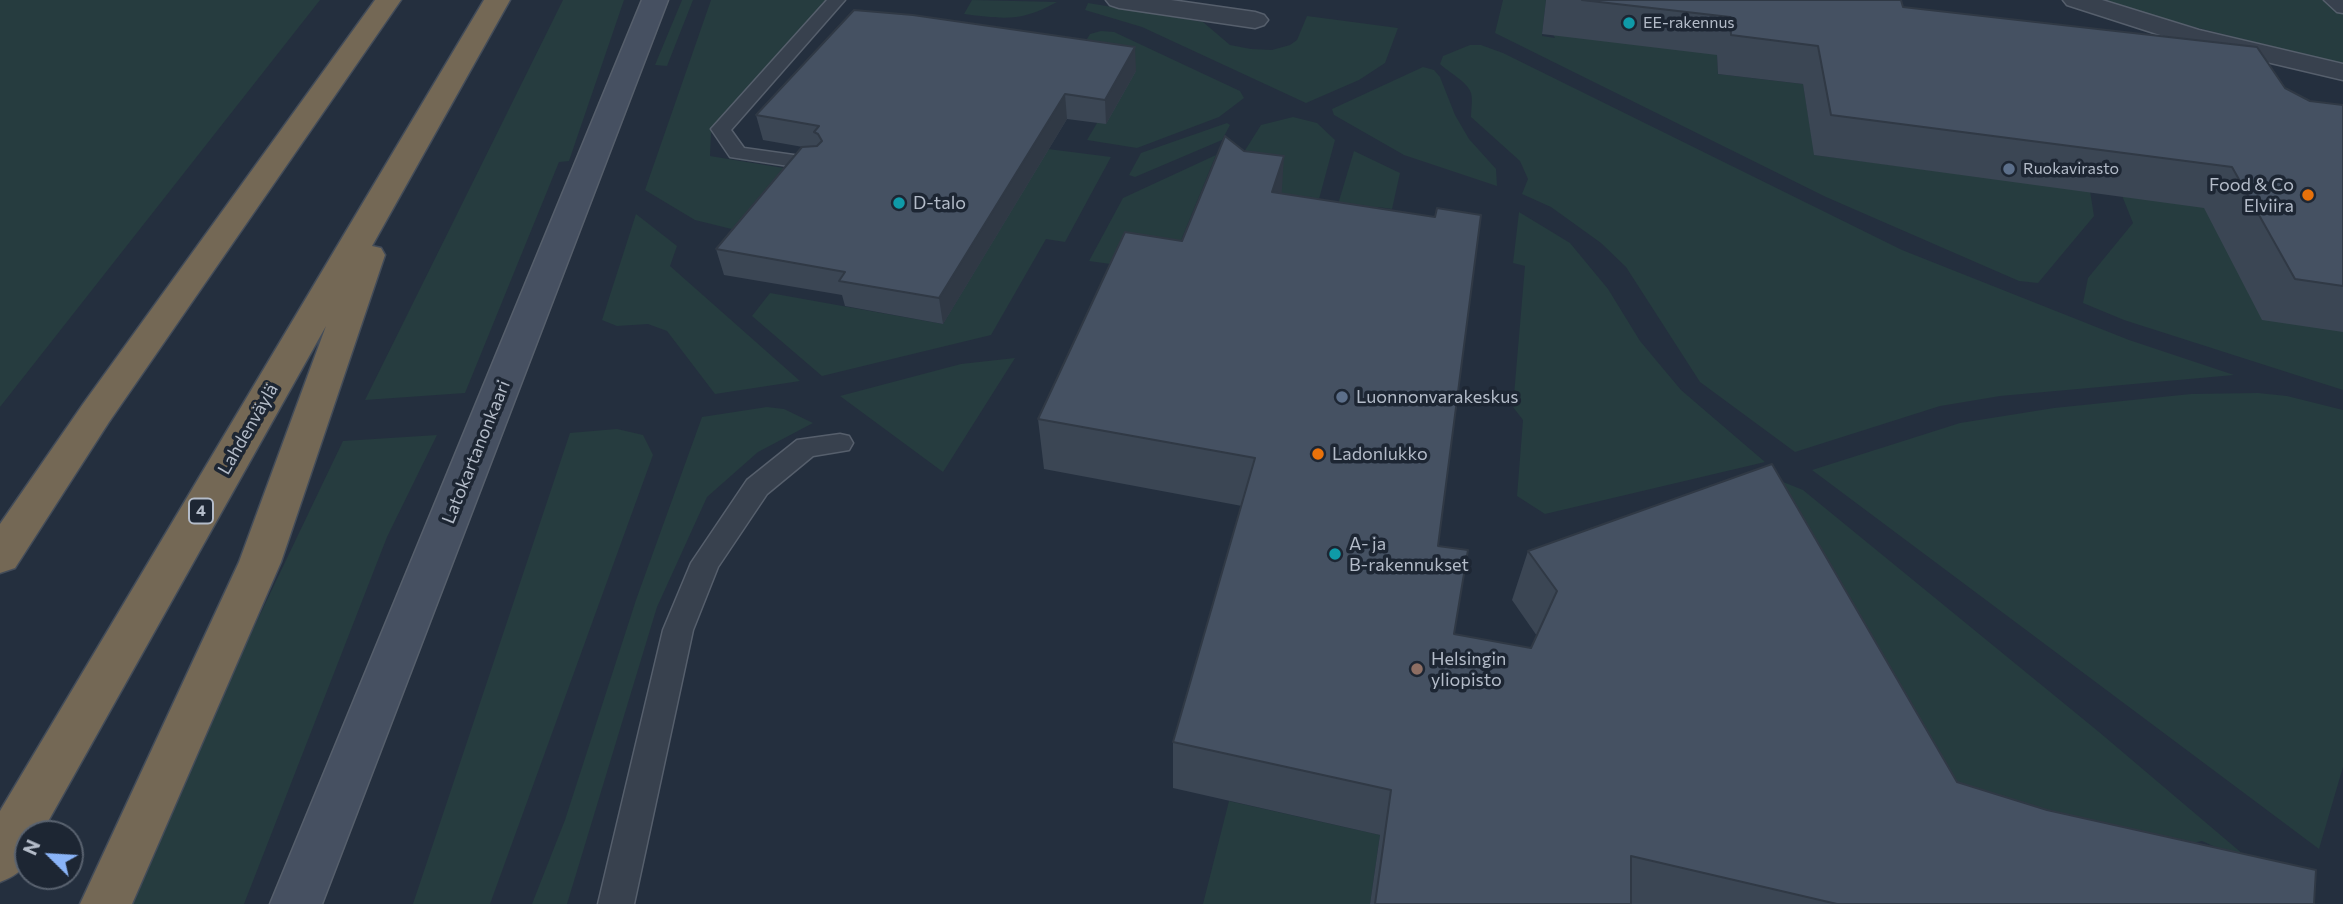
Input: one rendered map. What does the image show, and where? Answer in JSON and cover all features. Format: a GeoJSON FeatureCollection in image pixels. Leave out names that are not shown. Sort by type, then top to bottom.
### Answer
{"type":"FeatureCollection","features":[{"type":"Feature","properties":{"kind":"highway"},"geometry":{"type":"LineString","coordinates":[[0,557],[96,413],[388,0]]}},
{"type":"Feature","properties":{"kind":"highway","name":"Lahdenväylä"},"geometry":{"type":"LineString","coordinates":[[0,858],[497,0]]}},
{"type":"Feature","properties":{"kind":"highway"},"geometry":{"type":"LineString","coordinates":[[106,904],[260,562],[401,164]]}},
{"type":"Feature","properties":{"kind":"highway"},"geometry":{"type":"LineString","coordinates":[[0,530],[96,413]]}},
{"type":"Feature","properties":{"kind":"street","name":"Latokartanonkaari"},"geometry":{"type":"LineString","coordinates":[[296,904],[655,0]]}},
{"type":"Feature","properties":{"kind":"street"},"geometry":{"type":"LineString","coordinates":[[1119,0],[1255,20]]}},
{"type":"Feature","properties":{"kind":"street"},"geometry":{"type":"LineString","coordinates":[[2076,0],[2191,36],[2343,72]]}},
{"type":"Feature","properties":{"kind":"lane"},"geometry":{"type":"LineString","coordinates":[[815,164],[737,153],[721,129],[835,0]]}},
{"type":"Feature","properties":{"kind":"lane"},"geometry":{"type":"LineString","coordinates":[[2333,0],[2343,8]]}},
{"type":"Feature","properties":{"kind":"lane"},"geometry":{"type":"LineString","coordinates":[[616,904],[678,630],[705,563],[757,487],[806,447],[840,443]]}},
{"type":"Feature","properties":{"kind":"green space"},"geometry":{"type":"Polygon","coordinates":[[[0,0],[320,0],[0,407],[0,0]]]}},
{"type":"Feature","properties":{"kind":"green space"},"geometry":{"type":"Polygon","coordinates":[[[563,0],[624,0],[569,161],[559,162],[465,393],[365,400],[563,0]]]}},
{"type":"Feature","properties":{"kind":"green space"},"geometry":{"type":"Polygon","coordinates":[[[682,0],[693,0],[667,66],[655,65],[682,0]]]}},
{"type":"Feature","properties":{"kind":"green space"},"geometry":{"type":"Polygon","coordinates":[[[711,0],[830,0],[711,133],[710,156],[808,172],[756,235],[695,220],[645,190],[711,0]]]}},
{"type":"Feature","properties":{"kind":"green space"},"geometry":{"type":"Polygon","coordinates":[[[972,0],[1057,2],[1033,13],[1002,18],[964,14],[972,0]]]}},
{"type":"Feature","properties":{"kind":"green space"},"geometry":{"type":"Polygon","coordinates":[[[1503,0],[1546,0],[1542,36],[1555,38],[1553,34],[1716,38],[1718,74],[1803,84],[1815,155],[2090,191],[2094,216],[2038,283],[2019,281],[1826,197],[1495,33],[1503,0]]]}},
{"type":"Feature","properties":{"kind":"green space"},"geometry":{"type":"Polygon","coordinates":[[[2102,0],[2343,0],[2343,64],[2166,20],[2102,0]]]}},
{"type":"Feature","properties":{"kind":"green space"},"geometry":{"type":"Polygon","coordinates":[[[1088,3],[1203,22],[1230,45],[1251,49],[1272,50],[1290,45],[1297,40],[1307,16],[1398,28],[1385,63],[1359,80],[1306,103],[1142,27],[1085,10],[1088,3]]]}},
{"type":"Feature","properties":{"kind":"green space"},"geometry":{"type":"Polygon","coordinates":[[[1114,32],[1240,91],[1244,98],[1219,117],[1137,148],[1087,140],[1097,123],[1073,62],[1090,34],[1114,32]]]}},
{"type":"Feature","properties":{"kind":"green space"},"geometry":{"type":"Polygon","coordinates":[[[1470,45],[1481,45],[1503,53],[1902,250],[2129,340],[2234,375],[2000,396],[1940,406],[1795,452],[1700,382],[1626,267],[1601,243],[1551,207],[1522,194],[1528,179],[1520,161],[1471,117],[1472,99],[1469,89],[1440,64],[1443,56],[1470,45]]]}},
{"type":"Feature","properties":{"kind":"green space"},"geometry":{"type":"Polygon","coordinates":[[[1423,67],[1434,70],[1440,77],[1455,115],[1469,139],[1496,169],[1497,186],[1404,155],[1334,115],[1332,109],[1423,67]]]}},
{"type":"Feature","properties":{"kind":"green space"},"geometry":{"type":"Polygon","coordinates":[[[1293,117],[1317,123],[1335,140],[1319,199],[1232,187],[1244,152],[1261,125],[1293,117]]]}},
{"type":"Feature","properties":{"kind":"green space"},"geometry":{"type":"Polygon","coordinates":[[[1227,123],[1230,125],[1222,140],[1135,177],[1129,175],[1141,153],[1227,123]]]}},
{"type":"Feature","properties":{"kind":"green space"},"geometry":{"type":"Polygon","coordinates":[[[1048,149],[1111,157],[1065,242],[1046,239],[991,335],[822,376],[752,316],[770,293],[943,324],[1048,149]]]}},
{"type":"Feature","properties":{"kind":"green space"},"geometry":{"type":"Polygon","coordinates":[[[1354,151],[1400,173],[1392,209],[1378,207],[1366,256],[1314,284],[1354,151]]]}},
{"type":"Feature","properties":{"kind":"green space"},"geometry":{"type":"Polygon","coordinates":[[[1216,155],[1162,287],[1132,267],[1089,261],[1123,198],[1216,155]]]}},
{"type":"Feature","properties":{"kind":"green space"},"geometry":{"type":"Polygon","coordinates":[[[2187,175],[2343,332],[2343,390],[2124,320],[2083,303],[2088,278],[2133,223],[2121,193],[2187,175]]]}},
{"type":"Feature","properties":{"kind":"green space"},"geometry":{"type":"Polygon","coordinates":[[[1519,212],[1570,243],[1608,289],[1640,341],[1681,390],[1765,462],[1545,514],[1517,496],[1523,420],[1513,407],[1525,266],[1513,263],[1519,212]]]}},
{"type":"Feature","properties":{"kind":"green space"},"geometry":{"type":"Polygon","coordinates":[[[636,214],[677,246],[670,266],[800,381],[715,394],[667,331],[648,324],[617,326],[602,320],[636,214]]]}},
{"type":"Feature","properties":{"kind":"green space"},"geometry":{"type":"Polygon","coordinates":[[[1015,358],[943,472],[840,396],[961,364],[1015,358]]]}},
{"type":"Feature","properties":{"kind":"green space"},"geometry":{"type":"Polygon","coordinates":[[[2258,393],[2287,396],[2343,410],[2343,767],[2319,849],[1812,470],[1960,423],[2054,408],[2191,394],[2258,393]]]}},
{"type":"Feature","properties":{"kind":"green space"},"geometry":{"type":"Polygon","coordinates":[[[767,407],[784,409],[813,423],[758,452],[707,497],[657,607],[567,904],[532,904],[565,820],[636,600],[702,417],[767,407]]]}},
{"type":"Feature","properties":{"kind":"green space"},"geometry":{"type":"Polygon","coordinates":[[[617,429],[643,435],[653,455],[490,904],[413,904],[570,433],[617,429]]]}},
{"type":"Feature","properties":{"kind":"green space"},"geometry":{"type":"Polygon","coordinates":[[[437,435],[387,537],[244,904],[125,904],[143,859],[343,441],[437,435]]]}},
{"type":"Feature","properties":{"kind":"green space"},"geometry":{"type":"Polygon","coordinates":[[[1783,482],[1803,490],[2099,732],[2257,866],[2202,841],[2125,858],[1983,818],[1747,514],[1783,482]]]}},
{"type":"Feature","properties":{"kind":"green space"},"geometry":{"type":"Polygon","coordinates":[[[1229,801],[1380,835],[1370,904],[1203,904],[1229,801]]]}},
{"type":"Feature","properties":{"kind":"building","name":"Ruokavirasto"},"geometry":{"type":"Polygon","coordinates":[[[1582,0],[1901,0],[1903,7],[2257,47],[2285,88],[2310,101],[2343,105],[2343,286],[2295,279],[2232,167],[1831,115],[1818,46],[1731,35],[1730,17],[1582,0]]]}},
{"type":"Feature","properties":{"kind":"building","name":"D-talo"},"geometry":{"type":"Polygon","coordinates":[[[854,10],[913,15],[1135,47],[1105,100],[1065,94],[939,298],[839,281],[845,272],[716,249],[802,147],[817,146],[822,141],[814,132],[819,126],[756,115],[854,10]]]}},
{"type":"Feature","properties":{"kind":"building","name":"A- ja B-rakennukset"},"geometry":{"type":"Polygon","coordinates":[[[1225,136],[1244,151],[1284,156],[1272,192],[1435,217],[1437,208],[1481,215],[1438,546],[1468,550],[1454,634],[1531,648],[1557,591],[1528,551],[1772,464],[1957,782],[2047,810],[2316,870],[2314,904],[1837,904],[1631,856],[1631,904],[1375,904],[1391,790],[1173,742],[1255,458],[1038,419],[1125,232],[1182,241],[1225,136]]]}},
{"type":"Feature","properties":{"kind":"place","name":"EE-rakennus"},"geometry":{"type":"Point","coordinates":[1629,23]}},
{"type":"Feature","properties":{"kind":"place","name":"Ruokavirasto"},"geometry":{"type":"Point","coordinates":[2009,169]}},
{"type":"Feature","properties":{"kind":"place","name":"Food & Co Elviira"},"geometry":{"type":"Point","coordinates":[2308,195]}},
{"type":"Feature","properties":{"kind":"place","name":"D-talo"},"geometry":{"type":"Point","coordinates":[899,203]}},
{"type":"Feature","properties":{"kind":"place","name":"Luonnonvarakeskus"},"geometry":{"type":"Point","coordinates":[1342,397]}},
{"type":"Feature","properties":{"kind":"place","name":"Ladonlukko"},"geometry":{"type":"Point","coordinates":[1318,454]}},
{"type":"Feature","properties":{"kind":"place","name":"A- ja B-rakennukset"},"geometry":{"type":"Point","coordinates":[1335,554]}},
{"type":"Feature","properties":{"kind":"place","name":"Helsingin yliopisto"},"geometry":{"type":"Point","coordinates":[1417,669]}}]}
